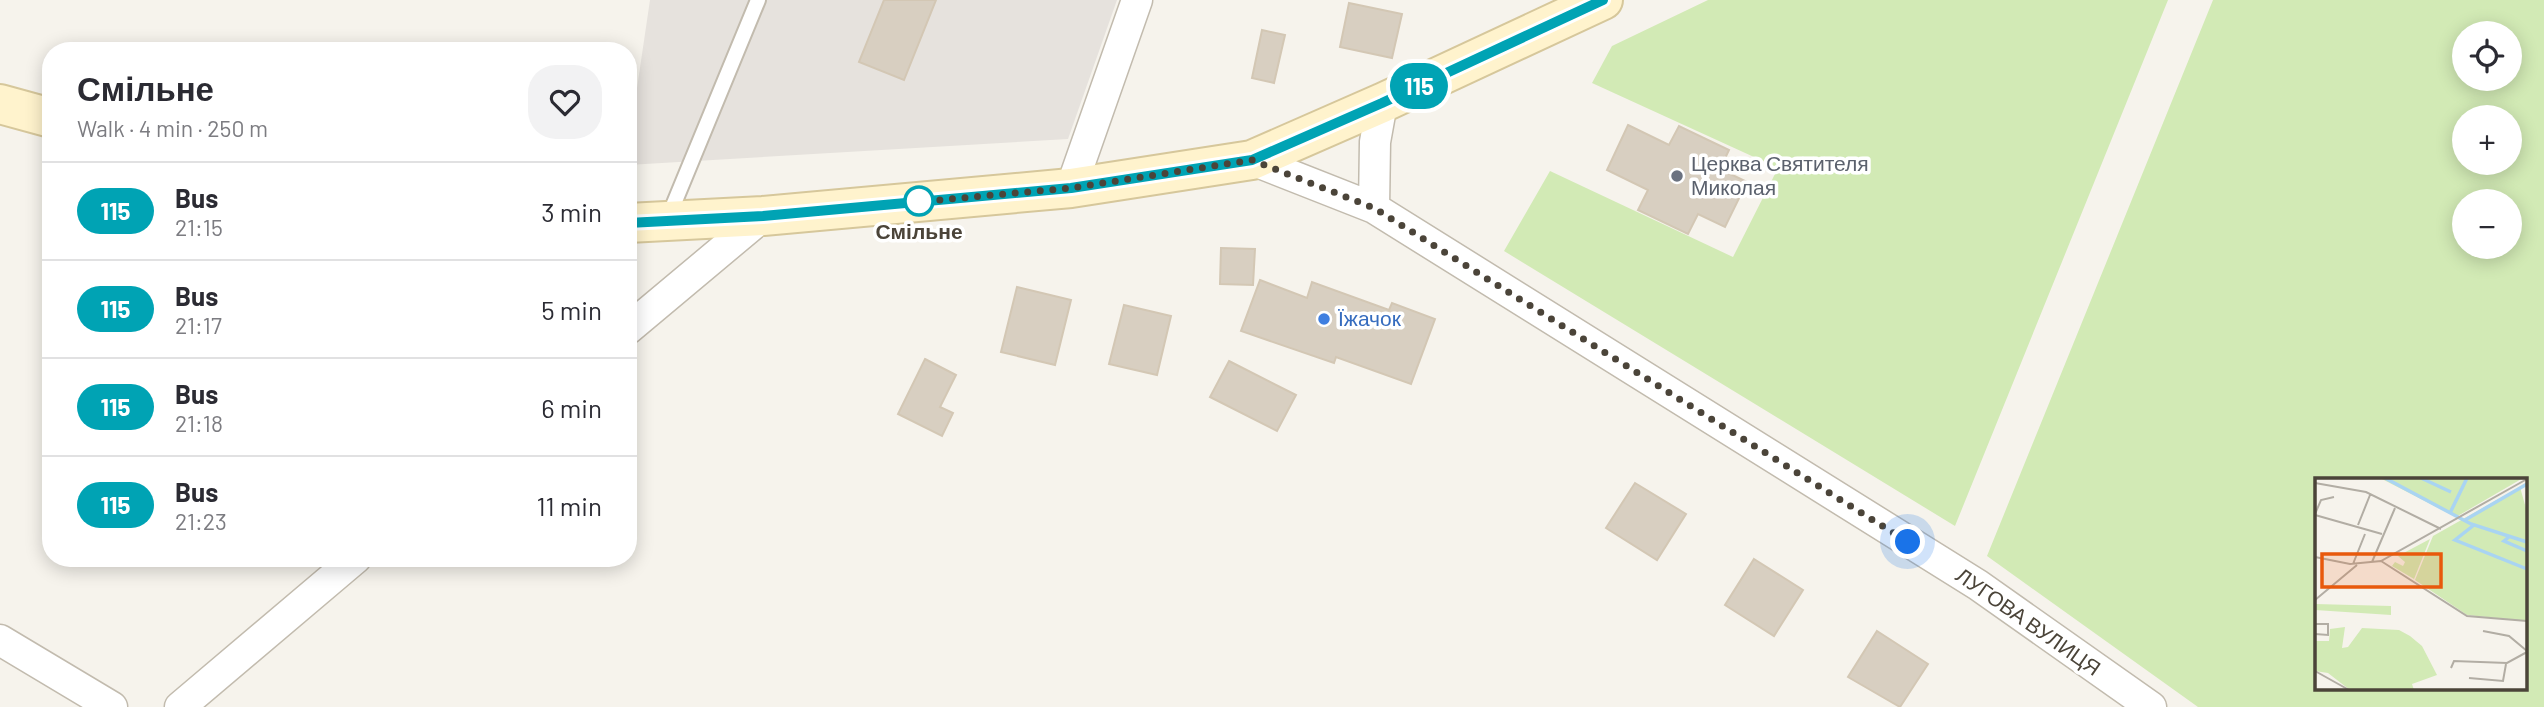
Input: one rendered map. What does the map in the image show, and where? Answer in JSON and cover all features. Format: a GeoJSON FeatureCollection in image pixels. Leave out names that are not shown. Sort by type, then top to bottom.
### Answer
{"type":"FeatureCollection","features":[{"type":"Feature","properties":{"kind":"street"},"geometry":{"type":"LineString","coordinates":[[1071,188],[1137,0]]}},
{"type":"Feature","properties":{"kind":"street"},"geometry":{"type":"LineString","coordinates":[[637,223],[763,216],[1071,188],[1252,160],[1603,0]]}},
{"type":"Feature","properties":{"kind":"street"},"geometry":{"type":"LineString","coordinates":[[1374,208],[1375,142],[1382,103]]}},
{"type":"Feature","properties":{"kind":"street"},"geometry":{"type":"LineString","coordinates":[[0,104],[42,116]]}},
{"type":"Feature","properties":{"kind":"street","name":"ЛУГОВА ВУЛИЦЯ"},"geometry":{"type":"LineString","coordinates":[[1252,160],[1374,208],[1978,585],[2151,707]]}},
{"type":"Feature","properties":{"kind":"street"},"geometry":{"type":"LineString","coordinates":[[637,321],[763,216]]}},
{"type":"Feature","properties":{"kind":"street"},"geometry":{"type":"LineString","coordinates":[[180,707],[345,567]]}},
{"type":"Feature","properties":{"kind":"street"},"geometry":{"type":"LineString","coordinates":[[0,640],[112,707]]}},
{"type":"Feature","properties":{"kind":"lane"},"geometry":{"type":"LineString","coordinates":[[666,222],[758,0]]}},
{"type":"Feature","properties":{"kind":"shaded area"},"geometry":{"type":"Polygon","coordinates":[[[650,0],[1117,0],[1068,139],[637,164],[637,88],[650,0]]]}},
{"type":"Feature","properties":{"kind":"green space"},"geometry":{"type":"Polygon","coordinates":[[[1708,0],[2168,0],[1955,526],[1504,251],[1550,171],[1733,257],[1778,168],[1592,83],[1612,46],[1708,0]]]}},
{"type":"Feature","properties":{"kind":"green space"},"geometry":{"type":"Polygon","coordinates":[[[2213,0],[2544,0],[2544,707],[2198,707],[1987,556],[2213,0]]]}},
{"type":"Feature","properties":{"kind":"building"},"geometry":{"type":"Polygon","coordinates":[[[884,0],[936,0],[904,80],[859,62],[884,0]]]}},
{"type":"Feature","properties":{"kind":"building"},"geometry":{"type":"Polygon","coordinates":[[[1349,3],[1402,14],[1392,58],[1340,47],[1349,3]]]}},
{"type":"Feature","properties":{"kind":"building"},"geometry":{"type":"Polygon","coordinates":[[[1262,30],[1285,35],[1274,83],[1252,78],[1262,30]]]}},
{"type":"Feature","properties":{"kind":"building","name":"Церква Святителя Миколая"},"geometry":{"type":"Polygon","coordinates":[[[1628,125],[1669,145],[1679,126],[1729,150],[1720,169],[1747,182],[1725,227],[1698,214],[1688,234],[1638,210],[1648,190],[1607,170],[1628,125]]]}},
{"type":"Feature","properties":{"kind":"building"},"geometry":{"type":"Polygon","coordinates":[[[1221,248],[1255,249],[1253,285],[1220,284],[1221,248]]]}},
{"type":"Feature","properties":{"kind":"building"},"geometry":{"type":"Polygon","coordinates":[[[1260,280],[1307,298],[1312,282],[1389,310],[1392,303],[1435,319],[1411,384],[1336,357],[1334,363],[1241,331],[1260,280]]]}},
{"type":"Feature","properties":{"kind":"building"},"geometry":{"type":"Polygon","coordinates":[[[1017,287],[1071,300],[1055,365],[1001,352],[1017,287]]]}},
{"type":"Feature","properties":{"kind":"building"},"geometry":{"type":"Polygon","coordinates":[[[1124,305],[1171,316],[1157,375],[1109,364],[1124,305]]]}},
{"type":"Feature","properties":{"kind":"building"},"geometry":{"type":"Polygon","coordinates":[[[925,359],[956,375],[940,407],[953,413],[942,436],[898,414],[925,359]]]}},
{"type":"Feature","properties":{"kind":"building"},"geometry":{"type":"Polygon","coordinates":[[[1229,361],[1296,395],[1277,431],[1210,397],[1229,361]]]}},
{"type":"Feature","properties":{"kind":"building"},"geometry":{"type":"Polygon","coordinates":[[[1635,483],[1686,514],[1657,560],[1606,528],[1635,483]]]}},
{"type":"Feature","properties":{"kind":"building"},"geometry":{"type":"Polygon","coordinates":[[[1754,559],[1803,590],[1774,636],[1725,605],[1754,559]]]}},
{"type":"Feature","properties":{"kind":"building"},"geometry":{"type":"Polygon","coordinates":[[[1877,631],[1928,664],[1900,707],[1848,677],[1877,631]]]}},
{"type":"Feature","properties":{"kind":"bus line","name":"115"},"geometry":{"type":"LineString","coordinates":[[637,223],[763,216],[1071,188],[1252,160],[1603,0]]}},
{"type":"Feature","properties":{"kind":"place","name":"Церква Святителя Миколая"},"geometry":{"type":"Point","coordinates":[1677,176]}},
{"type":"Feature","properties":{"kind":"place","name":"Смільне"},"geometry":{"type":"Point","coordinates":[919,201]}},
{"type":"Feature","properties":{"kind":"place","name":"Їжачок"},"geometry":{"type":"Point","coordinates":[1324,319]}},
{"type":"Feature","properties":{"kind":"route"},"geometry":{"type":"LineString","coordinates":[[919,201],[917,202],[1071,188],[1252,160],[1374,208],[1908,542]]}}]}
